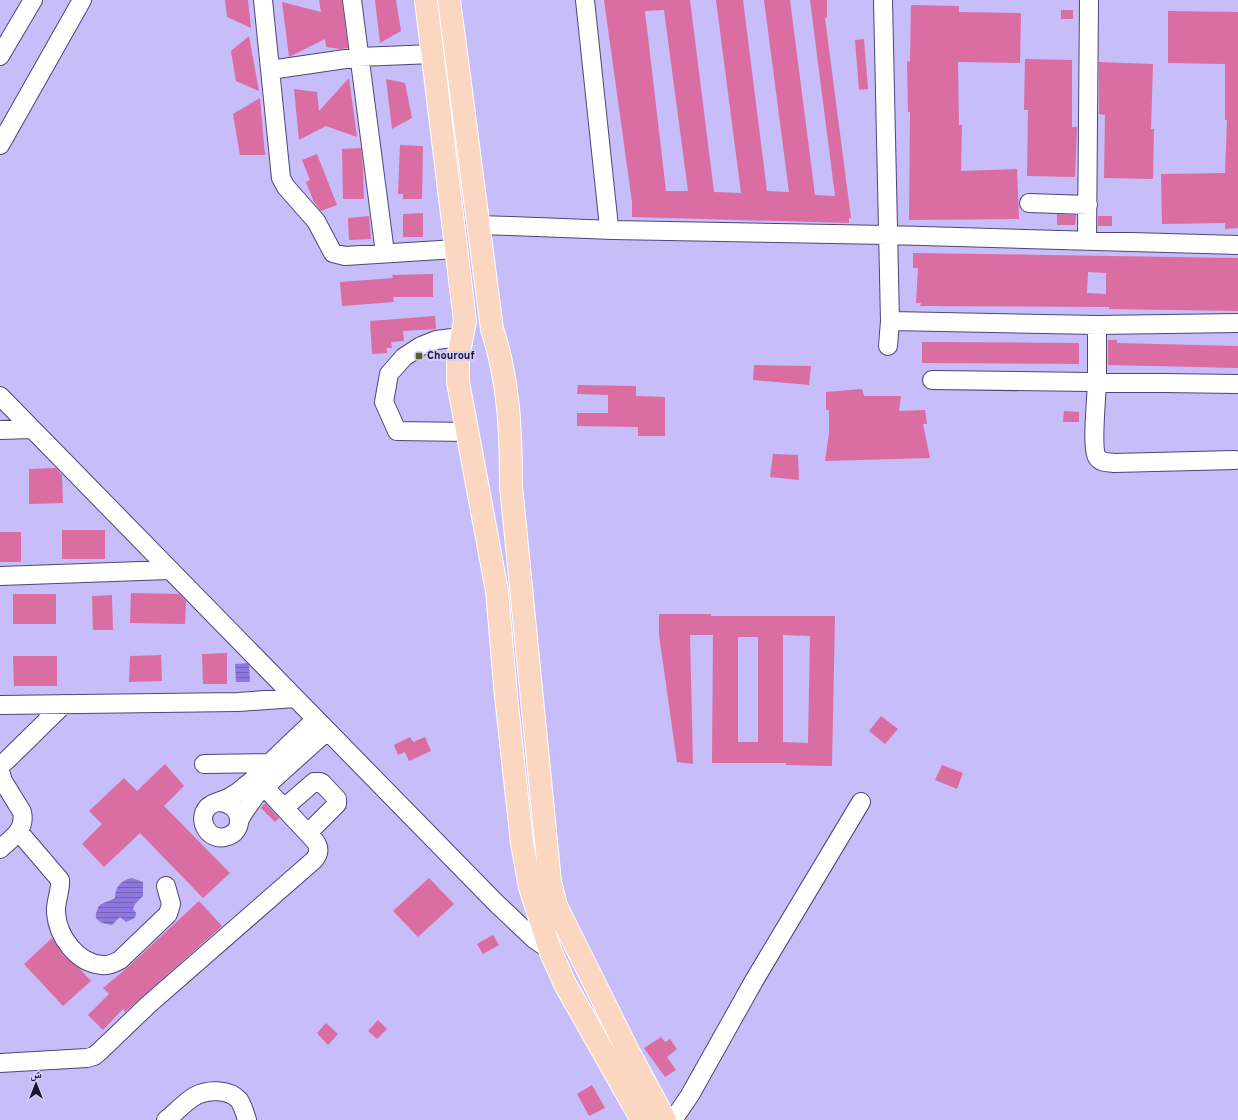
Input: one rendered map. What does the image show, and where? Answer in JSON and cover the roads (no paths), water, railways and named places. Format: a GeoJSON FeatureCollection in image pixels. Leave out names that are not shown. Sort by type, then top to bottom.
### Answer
{"type":"FeatureCollection","features":[{"type":"Feature","properties":{"kind":"main road"},"geometry":{"type":"LineString","coordinates":[[426,0],[465,321],[460,344],[458,382],[497,591],[506,696],[522,843],[530,887],[550,950],[565,984],[642,1120]]}},
{"type":"Feature","properties":{"kind":"main road"},"geometry":{"type":"LineString","coordinates":[[449,0],[492,329],[498,347],[506,388],[510,436],[511,486],[550,882],[556,906],[629,1053],[665,1120]]}},
{"type":"Feature","properties":{"kind":"main road"},"geometry":{"type":"LineString","coordinates":[[460,344],[482,339],[498,347]]}},
{"type":"Feature","properties":{"kind":"main road"},"geometry":{"type":"LineString","coordinates":[[477,480],[484,482],[502,480],[511,473]]}},
{"type":"Feature","properties":{"kind":"street"},"geometry":{"type":"LineString","coordinates":[[0,56],[32,0]]}},
{"type":"Feature","properties":{"kind":"street"},"geometry":{"type":"LineString","coordinates":[[0,145],[82,0]]}},
{"type":"Feature","properties":{"kind":"street"},"geometry":{"type":"LineString","coordinates":[[263,0],[281,178],[286,187],[316,221],[333,253],[345,256],[456,249]]}},
{"type":"Feature","properties":{"kind":"street"},"geometry":{"type":"LineString","coordinates":[[352,0],[385,253]]}},
{"type":"Feature","properties":{"kind":"street"},"geometry":{"type":"LineString","coordinates":[[585,0],[609,227],[613,230]]}},
{"type":"Feature","properties":{"kind":"street"},"geometry":{"type":"LineString","coordinates":[[883,0],[890,321],[888,346]]}},
{"type":"Feature","properties":{"kind":"street"},"geometry":{"type":"LineString","coordinates":[[1087,240],[1089,0]]}},
{"type":"Feature","properties":{"kind":"street"},"geometry":{"type":"LineString","coordinates":[[270,70],[359,57],[433,54]]}},
{"type":"Feature","properties":{"kind":"street"},"geometry":{"type":"LineString","coordinates":[[1029,203],[1088,205]]}},
{"type":"Feature","properties":{"kind":"street"},"geometry":{"type":"LineString","coordinates":[[478,225],[613,230],[888,235],[1238,245]]}},
{"type":"Feature","properties":{"kind":"street"},"geometry":{"type":"LineString","coordinates":[[890,321],[1097,325],[1238,324]]}},
{"type":"Feature","properties":{"kind":"street"},"geometry":{"type":"LineString","coordinates":[[1097,325],[1095,449],[1098,458],[1103,462],[1114,463],[1235,460]]}},
{"type":"Feature","properties":{"kind":"street"},"geometry":{"type":"LineString","coordinates":[[460,344],[436,340],[421,346],[404,357],[389,374],[384,402],[397,431],[468,432]]}},
{"type":"Feature","properties":{"kind":"street"},"geometry":{"type":"LineString","coordinates":[[932,380],[1238,384]]}},
{"type":"Feature","properties":{"kind":"street"},"geometry":{"type":"LineString","coordinates":[[0,396],[513,921],[534,939],[550,950]]}},
{"type":"Feature","properties":{"kind":"street"},"geometry":{"type":"LineString","coordinates":[[0,430],[31,429]]}},
{"type":"Feature","properties":{"kind":"street"},"geometry":{"type":"LineString","coordinates":[[0,576],[169,570]]}},
{"type":"Feature","properties":{"kind":"street"},"geometry":{"type":"LineString","coordinates":[[0,705],[238,702],[295,698]]}},
{"type":"Feature","properties":{"kind":"street"},"geometry":{"type":"LineString","coordinates":[[0,766],[64,704]]}},
{"type":"Feature","properties":{"kind":"street"},"geometry":{"type":"LineString","coordinates":[[321,725],[260,782],[209,807],[205,811],[203,822],[209,833],[219,838],[225,837],[235,831],[239,821],[250,803],[260,782],[270,763],[321,725]]}},
{"type":"Feature","properties":{"kind":"street"},"geometry":{"type":"LineString","coordinates":[[204,764],[270,763]]}},
{"type":"Feature","properties":{"kind":"street"},"geometry":{"type":"LineString","coordinates":[[0,771],[3,781],[22,812],[23,823],[19,832],[0,849]]}},
{"type":"Feature","properties":{"kind":"street"},"geometry":{"type":"LineString","coordinates":[[284,808],[312,783],[317,781],[322,783],[337,799],[338,804],[308,833]]}},
{"type":"Feature","properties":{"kind":"street"},"geometry":{"type":"LineString","coordinates":[[0,1063],[87,1058],[97,1054],[148,1005],[318,856],[318,846],[308,833],[260,782]]}},
{"type":"Feature","properties":{"kind":"street"},"geometry":{"type":"LineString","coordinates":[[219,802],[226,802],[236,809],[239,821]]}},
{"type":"Feature","properties":{"kind":"street"},"geometry":{"type":"LineString","coordinates":[[673,1120],[690,1095],[755,979],[861,802]]}},
{"type":"Feature","properties":{"kind":"street"},"geometry":{"type":"LineString","coordinates":[[19,832],[60,880],[56,910],[59,927],[63,936],[76,952],[95,964],[110,965],[120,960],[168,914],[171,904],[166,886]]}},
{"type":"Feature","properties":{"kind":"street"},"geometry":{"type":"LineString","coordinates":[[166,1120],[196,1096],[213,1091],[231,1094],[244,1108],[248,1120]]}},
{"type":"Feature","properties":{"kind":"place","name":"Chourouf"},"geometry":{"type":"Point","coordinates":[419,356]}}]}
